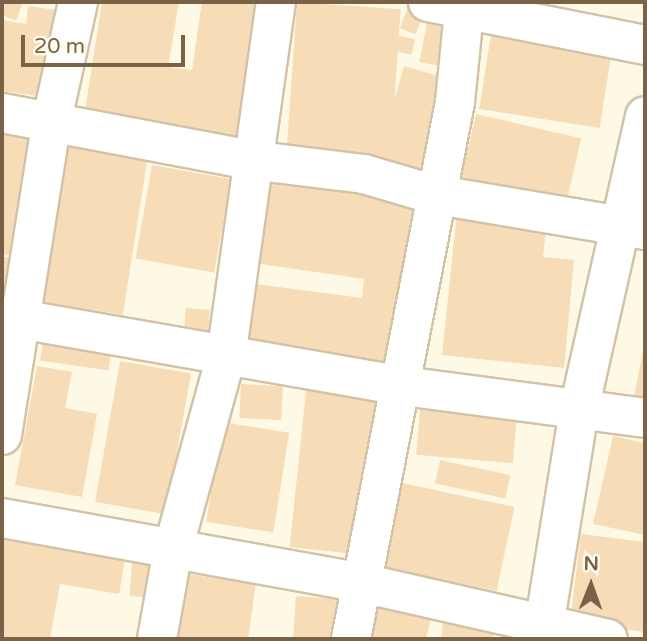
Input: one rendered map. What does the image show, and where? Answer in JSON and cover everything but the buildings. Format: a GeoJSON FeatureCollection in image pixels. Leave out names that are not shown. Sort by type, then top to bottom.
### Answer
{"type":"FeatureCollection","features":[{"type":"Feature","properties":{"kind":"street"},"geometry":{"type":"LineString","coordinates":[[2,435],[11,318],[78,2]]}},
{"type":"Feature","properties":{"kind":"street"},"geometry":{"type":"LineString","coordinates":[[157,639],[173,549],[226,357],[250,160],[263,122],[276,2]]}},
{"type":"Feature","properties":{"kind":"street"},"geometry":{"type":"LineString","coordinates":[[351,639],[403,386],[432,194],[455,102],[452,4],[645,45]]}},
{"type":"Feature","properties":{"kind":"street"},"geometry":{"type":"LineString","coordinates":[[2,113],[250,160],[364,174],[432,194],[633,227]]}},
{"type":"Feature","properties":{"kind":"street"},"geometry":{"type":"LineString","coordinates":[[544,632],[580,405],[633,227],[645,116]]}},
{"type":"Feature","properties":{"kind":"street"},"geometry":{"type":"LineString","coordinates":[[11,318],[403,386],[580,405],[645,418]]}},
{"type":"Feature","properties":{"kind":"street"},"geometry":{"type":"LineString","coordinates":[[2,519],[362,583],[544,632],[608,639]]}}]}
